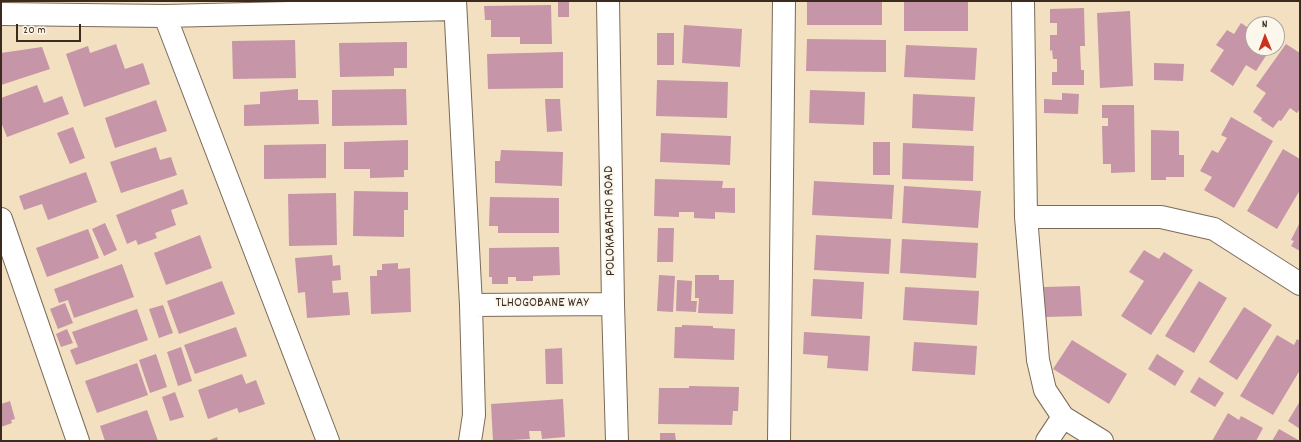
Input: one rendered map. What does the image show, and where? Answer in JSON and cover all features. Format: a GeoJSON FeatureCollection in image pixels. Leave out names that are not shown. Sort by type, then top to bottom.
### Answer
{"type":"FeatureCollection","features":[{"type":"Feature","properties":{"kind":"street","name":"POLOKABATHO ROAD"},"geometry":{"type":"LineString","coordinates":[[608,1],[617,441]]}},
{"type":"Feature","properties":{"kind":"street"},"geometry":{"type":"LineString","coordinates":[[779,441],[784,1]]}},
{"type":"Feature","properties":{"kind":"street"},"geometry":{"type":"LineString","coordinates":[[1023,1],[1026,217],[1038,360],[1045,390],[1063,417],[1102,441]]}},
{"type":"Feature","properties":{"kind":"street"},"geometry":{"type":"LineString","coordinates":[[1,14],[165,16],[455,5],[471,305],[474,415],[470,441]]}},
{"type":"Feature","properties":{"kind":"street"},"geometry":{"type":"LineString","coordinates":[[165,16],[328,441]]}},
{"type":"Feature","properties":{"kind":"street"},"geometry":{"type":"LineString","coordinates":[[1026,217],[1161,217],[1214,229],[1300,284]]}},
{"type":"Feature","properties":{"kind":"street"},"geometry":{"type":"LineString","coordinates":[[1,219],[78,441]]}},
{"type":"Feature","properties":{"kind":"street","name":"TLHOGOBANE WAY"},"geometry":{"type":"LineString","coordinates":[[471,305],[613,304]]}},
{"type":"Feature","properties":{"kind":"street"},"geometry":{"type":"LineString","coordinates":[[1047,441],[1063,417]]}},
{"type":"Feature","properties":{"kind":"building"},"geometry":{"type":"Polygon","coordinates":[[[558,1],[569,1],[569,17],[558,17],[558,1]]]}},
{"type":"Feature","properties":{"kind":"building"},"geometry":{"type":"Polygon","coordinates":[[[807,1],[882,1],[882,25],[807,25],[807,1]]]}},
{"type":"Feature","properties":{"kind":"building"},"geometry":{"type":"Polygon","coordinates":[[[904,2],[968,2],[968,31],[904,31],[904,2]]]}},
{"type":"Feature","properties":{"kind":"building"},"geometry":{"type":"Polygon","coordinates":[[[551,5],[552,44],[520,44],[520,37],[491,37],[491,20],[485,20],[484,6],[551,5]]]}},
{"type":"Feature","properties":{"kind":"building"},"geometry":{"type":"Polygon","coordinates":[[[1084,8],[1085,46],[1080,46],[1081,70],[1084,70],[1084,85],[1052,85],[1052,72],[1057,72],[1057,59],[1053,59],[1052,50],[1050,51],[1050,35],[1057,35],[1057,23],[1050,23],[1050,9],[1084,8]]]}},
{"type":"Feature","properties":{"kind":"building"},"geometry":{"type":"Polygon","coordinates":[[[1130,11],[1133,86],[1100,88],[1097,13],[1130,11]]]}},
{"type":"Feature","properties":{"kind":"building"},"geometry":{"type":"Polygon","coordinates":[[[1241,23],[1245,26],[1245,56],[1266,56],[1256,71],[1246,65],[1233,86],[1210,71],[1224,50],[1216,45],[1227,30],[1234,34],[1241,23]]]}},
{"type":"Feature","properties":{"kind":"building"},"geometry":{"type":"Polygon","coordinates":[[[684,25],[742,29],[740,67],[682,63],[684,25]]]}},
{"type":"Feature","properties":{"kind":"building"},"geometry":{"type":"Polygon","coordinates":[[[657,33],[674,33],[674,65],[657,65],[657,33]]]}},
{"type":"Feature","properties":{"kind":"building"},"geometry":{"type":"Polygon","coordinates":[[[807,39],[886,40],[886,72],[806,71],[807,39]]]}},
{"type":"Feature","properties":{"kind":"building"},"geometry":{"type":"Polygon","coordinates":[[[295,40],[296,78],[233,79],[232,41],[295,40]]]}},
{"type":"Feature","properties":{"kind":"building"},"geometry":{"type":"Polygon","coordinates":[[[407,42],[407,68],[394,68],[394,76],[340,77],[339,43],[407,42]]]}},
{"type":"Feature","properties":{"kind":"building"},"geometry":{"type":"Polygon","coordinates":[[[116,44],[125,69],[143,63],[150,84],[84,107],[66,54],[88,46],[90,53],[116,44]]]}},
{"type":"Feature","properties":{"kind":"building"},"geometry":{"type":"Polygon","coordinates":[[[1286,44],[1300,53],[1300,109],[1297,113],[1290,108],[1281,121],[1279,120],[1273,128],[1261,120],[1262,118],[1253,112],[1266,93],[1256,86],[1277,56],[1285,56],[1286,44]]]}},
{"type":"Feature","properties":{"kind":"building"},"geometry":{"type":"Polygon","coordinates":[[[906,45],[977,48],[975,80],[904,77],[906,45]]]}},
{"type":"Feature","properties":{"kind":"building"},"geometry":{"type":"Polygon","coordinates":[[[42,47],[50,69],[1,85],[1,53],[42,47]]]}},
{"type":"Feature","properties":{"kind":"building"},"geometry":{"type":"Polygon","coordinates":[[[563,52],[563,88],[488,89],[487,54],[563,52]]]}},
{"type":"Feature","properties":{"kind":"building"},"geometry":{"type":"Polygon","coordinates":[[[1154,63],[1184,64],[1183,81],[1154,80],[1154,63]]]}},
{"type":"Feature","properties":{"kind":"building"},"geometry":{"type":"Polygon","coordinates":[[[657,80],[728,82],[727,118],[656,116],[657,80]]]}},
{"type":"Feature","properties":{"kind":"building"},"geometry":{"type":"Polygon","coordinates":[[[37,85],[44,103],[62,96],[69,114],[7,137],[1,122],[1,98],[37,85]]]}},
{"type":"Feature","properties":{"kind":"building"},"geometry":{"type":"Polygon","coordinates":[[[298,89],[298,100],[318,100],[319,124],[244,126],[244,105],[260,104],[260,92],[298,89]]]}},
{"type":"Feature","properties":{"kind":"building"},"geometry":{"type":"Polygon","coordinates":[[[406,89],[407,125],[332,126],[332,90],[406,89]]]}},
{"type":"Feature","properties":{"kind":"building"},"geometry":{"type":"Polygon","coordinates":[[[810,90],[865,92],[864,125],[809,123],[810,90]]]}},
{"type":"Feature","properties":{"kind":"building"},"geometry":{"type":"Polygon","coordinates":[[[1062,93],[1079,94],[1078,114],[1044,113],[1044,99],[1062,100],[1062,93]]]}},
{"type":"Feature","properties":{"kind":"building"},"geometry":{"type":"Polygon","coordinates":[[[913,94],[975,97],[973,131],[912,128],[913,94]]]}},
{"type":"Feature","properties":{"kind":"building"},"geometry":{"type":"Polygon","coordinates":[[[545,99],[560,99],[562,131],[547,132],[545,99]]]}},
{"type":"Feature","properties":{"kind":"building"},"geometry":{"type":"Polygon","coordinates":[[[156,100],[167,131],[115,148],[105,118],[156,100]]]}},
{"type":"Feature","properties":{"kind":"building"},"geometry":{"type":"Polygon","coordinates":[[[1102,105],[1134,105],[1135,172],[1111,173],[1111,164],[1103,164],[1102,126],[1108,126],[1108,118],[1102,118],[1102,105]]]}},
{"type":"Feature","properties":{"kind":"building"},"geometry":{"type":"Polygon","coordinates":[[[1231,117],[1273,141],[1234,208],[1204,190],[1212,177],[1200,171],[1212,150],[1218,153],[1227,138],[1221,135],[1231,117]]]}},
{"type":"Feature","properties":{"kind":"building"},"geometry":{"type":"Polygon","coordinates":[[[73,127],[85,158],[70,164],[57,133],[73,127]]]}},
{"type":"Feature","properties":{"kind":"building"},"geometry":{"type":"Polygon","coordinates":[[[1151,130],[1179,131],[1179,155],[1184,155],[1184,177],[1166,177],[1166,180],[1151,180],[1151,130]]]}},
{"type":"Feature","properties":{"kind":"building"},"geometry":{"type":"Polygon","coordinates":[[[661,133],[731,136],[730,165],[660,162],[661,133]]]}},
{"type":"Feature","properties":{"kind":"building"},"geometry":{"type":"Polygon","coordinates":[[[408,140],[408,170],[404,170],[404,177],[370,178],[370,169],[344,169],[344,142],[408,140]]]}},
{"type":"Feature","properties":{"kind":"building"},"geometry":{"type":"Polygon","coordinates":[[[873,142],[890,142],[890,175],[873,175],[873,142]]]}},
{"type":"Feature","properties":{"kind":"building"},"geometry":{"type":"Polygon","coordinates":[[[903,143],[974,146],[973,181],[902,179],[903,143]]]}},
{"type":"Feature","properties":{"kind":"building"},"geometry":{"type":"Polygon","coordinates":[[[326,144],[326,178],[264,179],[264,145],[326,144]]]}},
{"type":"Feature","properties":{"kind":"building"},"geometry":{"type":"Polygon","coordinates":[[[156,147],[160,160],[171,157],[177,175],[121,193],[110,162],[156,147]]]}},
{"type":"Feature","properties":{"kind":"building"},"geometry":{"type":"Polygon","coordinates":[[[1283,149],[1300,159],[1300,190],[1277,229],[1247,211],[1283,149]]]}},
{"type":"Feature","properties":{"kind":"building"},"geometry":{"type":"Polygon","coordinates":[[[501,150],[563,152],[562,186],[495,183],[495,161],[500,161],[501,150]]]}},
{"type":"Feature","properties":{"kind":"building"},"geometry":{"type":"Polygon","coordinates":[[[86,172],[97,202],[48,220],[42,204],[24,210],[19,196],[86,172]]]}},
{"type":"Feature","properties":{"kind":"building"},"geometry":{"type":"Polygon","coordinates":[[[655,179],[723,181],[722,188],[735,188],[735,213],[715,212],[715,219],[694,218],[694,212],[679,212],[679,217],[654,216],[655,179]]]}},
{"type":"Feature","properties":{"kind":"building"},"geometry":{"type":"Polygon","coordinates":[[[814,181],[894,185],[892,219],[812,215],[814,181]]]}},
{"type":"Feature","properties":{"kind":"building"},"geometry":{"type":"Polygon","coordinates":[[[904,186],[981,191],[978,228],[902,223],[904,186]]]}},
{"type":"Feature","properties":{"kind":"building"},"geometry":{"type":"Polygon","coordinates":[[[183,189],[188,204],[171,210],[176,225],[155,233],[157,238],[138,245],[136,240],[127,244],[116,215],[183,189]]]}},
{"type":"Feature","properties":{"kind":"building"},"geometry":{"type":"Polygon","coordinates":[[[354,191],[408,192],[408,210],[404,210],[404,237],[353,236],[354,191]]]}},
{"type":"Feature","properties":{"kind":"building"},"geometry":{"type":"Polygon","coordinates":[[[336,193],[337,245],[289,246],[288,194],[336,193]]]}},
{"type":"Feature","properties":{"kind":"building"},"geometry":{"type":"Polygon","coordinates":[[[490,197],[559,198],[559,233],[498,233],[498,226],[489,226],[490,197]]]}},
{"type":"Feature","properties":{"kind":"building"},"geometry":{"type":"Polygon","coordinates":[[[1300,222],[1300,251],[1291,246],[1294,241],[1291,240],[1300,222]]]}},
{"type":"Feature","properties":{"kind":"building"},"geometry":{"type":"Polygon","coordinates":[[[105,223],[117,250],[104,256],[92,229],[105,223]]]}},
{"type":"Feature","properties":{"kind":"building"},"geometry":{"type":"Polygon","coordinates":[[[658,228],[674,228],[673,262],[657,262],[658,228]]]}},
{"type":"Feature","properties":{"kind":"building"},"geometry":{"type":"Polygon","coordinates":[[[88,229],[99,258],[47,277],[36,248],[88,229]]]}},
{"type":"Feature","properties":{"kind":"building"},"geometry":{"type":"Polygon","coordinates":[[[200,235],[212,268],[166,285],[154,253],[200,235]]]}},
{"type":"Feature","properties":{"kind":"building"},"geometry":{"type":"Polygon","coordinates":[[[816,235],[891,239],[889,274],[814,270],[816,235]]]}},
{"type":"Feature","properties":{"kind":"building"},"geometry":{"type":"Polygon","coordinates":[[[902,239],[978,243],[976,278],[900,273],[902,239]]]}},
{"type":"Feature","properties":{"kind":"building"},"geometry":{"type":"Polygon","coordinates":[[[559,247],[560,275],[533,276],[533,281],[516,281],[516,277],[508,277],[508,284],[492,284],[492,277],[489,277],[489,248],[559,247]]]}},
{"type":"Feature","properties":{"kind":"building"},"geometry":{"type":"Polygon","coordinates":[[[1144,250],[1159,259],[1164,252],[1193,270],[1151,335],[1121,316],[1144,281],[1129,272],[1144,250]]]}},
{"type":"Feature","properties":{"kind":"building"},"geometry":{"type":"Polygon","coordinates":[[[332,255],[333,266],[340,265],[341,280],[332,281],[333,293],[348,292],[350,315],[307,318],[305,292],[298,293],[295,258],[332,255]]]}},
{"type":"Feature","properties":{"kind":"building"},"geometry":{"type":"Polygon","coordinates":[[[398,263],[398,269],[410,268],[411,312],[371,314],[370,276],[377,276],[377,270],[382,270],[382,264],[398,263]]]}},
{"type":"Feature","properties":{"kind":"building"},"geometry":{"type":"Polygon","coordinates":[[[122,264],[134,297],[74,318],[68,300],[59,303],[54,289],[122,264]]]}},
{"type":"Feature","properties":{"kind":"building"},"geometry":{"type":"Polygon","coordinates":[[[659,275],[675,276],[673,312],[657,311],[659,275]]]}},
{"type":"Feature","properties":{"kind":"building"},"geometry":{"type":"Polygon","coordinates":[[[695,275],[719,275],[719,280],[734,280],[733,314],[698,313],[699,298],[695,298],[695,275]]]}},
{"type":"Feature","properties":{"kind":"building"},"geometry":{"type":"Polygon","coordinates":[[[813,279],[864,282],[862,319],[811,316],[813,279]]]}},
{"type":"Feature","properties":{"kind":"building"},"geometry":{"type":"Polygon","coordinates":[[[677,280],[692,281],[691,301],[697,301],[696,312],[676,311],[677,280]]]}},
{"type":"Feature","properties":{"kind":"building"},"geometry":{"type":"Polygon","coordinates":[[[222,281],[235,314],[179,334],[167,301],[222,281]]]}},
{"type":"Feature","properties":{"kind":"building"},"geometry":{"type":"Polygon","coordinates":[[[1199,281],[1227,298],[1194,353],[1165,336],[1199,281]]]}},
{"type":"Feature","properties":{"kind":"building"},"geometry":{"type":"Polygon","coordinates":[[[1080,286],[1082,316],[1045,317],[1044,287],[1080,286]]]}},
{"type":"Feature","properties":{"kind":"building"},"geometry":{"type":"Polygon","coordinates":[[[905,287],[979,291],[977,325],[903,320],[905,287]]]}},
{"type":"Feature","properties":{"kind":"building"},"geometry":{"type":"Polygon","coordinates":[[[65,303],[73,323],[58,329],[50,309],[65,303]]]}},
{"type":"Feature","properties":{"kind":"building"},"geometry":{"type":"Polygon","coordinates":[[[163,305],[173,333],[159,338],[149,309],[163,305]]]}},
{"type":"Feature","properties":{"kind":"building"},"geometry":{"type":"Polygon","coordinates":[[[1244,307],[1272,325],[1237,380],[1209,362],[1244,307]]]}},
{"type":"Feature","properties":{"kind":"building"},"geometry":{"type":"Polygon","coordinates":[[[137,309],[148,340],[76,365],[70,350],[78,347],[72,332],[137,309]]]}},
{"type":"Feature","properties":{"kind":"building"},"geometry":{"type":"Polygon","coordinates":[[[682,325],[713,326],[713,328],[735,329],[734,360],[674,358],[675,327],[682,327],[682,325]]]}},
{"type":"Feature","properties":{"kind":"building"},"geometry":{"type":"Polygon","coordinates":[[[236,327],[247,356],[195,374],[184,345],[236,327]]]}},
{"type":"Feature","properties":{"kind":"building"},"geometry":{"type":"Polygon","coordinates":[[[67,329],[73,343],[61,347],[56,334],[67,329]]]}},
{"type":"Feature","properties":{"kind":"building"},"geometry":{"type":"Polygon","coordinates":[[[804,332],[870,336],[868,371],[827,368],[828,356],[803,354],[804,332]]]}},
{"type":"Feature","properties":{"kind":"building"},"geometry":{"type":"Polygon","coordinates":[[[1277,335],[1294,345],[1297,339],[1300,341],[1300,370],[1273,415],[1240,396],[1277,335]]]}},
{"type":"Feature","properties":{"kind":"building"},"geometry":{"type":"Polygon","coordinates":[[[1072,340],[1127,374],[1109,404],[1053,369],[1072,340]]]}},
{"type":"Feature","properties":{"kind":"building"},"geometry":{"type":"Polygon","coordinates":[[[914,342],[977,346],[975,375],[912,371],[914,342]]]}},
{"type":"Feature","properties":{"kind":"building"},"geometry":{"type":"Polygon","coordinates":[[[181,347],[192,381],[178,386],[167,352],[181,347]]]}},
{"type":"Feature","properties":{"kind":"building"},"geometry":{"type":"Polygon","coordinates":[[[562,348],[563,384],[546,384],[545,349],[562,348]]]}},
{"type":"Feature","properties":{"kind":"building"},"geometry":{"type":"Polygon","coordinates":[[[156,354],[167,387],[150,393],[139,360],[156,354]]]}},
{"type":"Feature","properties":{"kind":"building"},"geometry":{"type":"Polygon","coordinates":[[[1157,354],[1184,371],[1175,386],[1148,369],[1157,354]]]}},
{"type":"Feature","properties":{"kind":"building"},"geometry":{"type":"Polygon","coordinates":[[[137,363],[148,395],[97,413],[85,381],[137,363]]]}},
{"type":"Feature","properties":{"kind":"building"},"geometry":{"type":"Polygon","coordinates":[[[242,374],[246,384],[256,380],[265,404],[239,413],[237,408],[208,419],[198,390],[242,374]]]}},
{"type":"Feature","properties":{"kind":"building"},"geometry":{"type":"Polygon","coordinates":[[[1199,377],[1224,393],[1215,407],[1190,392],[1199,377]]]}},
{"type":"Feature","properties":{"kind":"building"},"geometry":{"type":"Polygon","coordinates":[[[689,386],[739,387],[738,411],[733,411],[732,425],[658,424],[659,388],[689,388],[689,386]]]}},
{"type":"Feature","properties":{"kind":"building"},"geometry":{"type":"Polygon","coordinates":[[[175,392],[184,417],[170,421],[162,397],[175,392]]]}},
{"type":"Feature","properties":{"kind":"building"},"geometry":{"type":"Polygon","coordinates":[[[563,399],[565,437],[542,439],[541,431],[529,431],[530,439],[493,441],[491,404],[563,399]]]}},
{"type":"Feature","properties":{"kind":"building"},"geometry":{"type":"Polygon","coordinates":[[[10,401],[15,419],[11,420],[12,423],[1,427],[1,404],[10,401]]]}},
{"type":"Feature","properties":{"kind":"building"},"geometry":{"type":"Polygon","coordinates":[[[1300,401],[1300,429],[1288,421],[1300,401]]]}},
{"type":"Feature","properties":{"kind":"building"},"geometry":{"type":"Polygon","coordinates":[[[147,410],[158,441],[105,441],[100,426],[147,410]]]}},
{"type":"Feature","properties":{"kind":"building"},"geometry":{"type":"Polygon","coordinates":[[[1228,413],[1239,420],[1241,416],[1263,428],[1256,441],[1212,441],[1228,413]]]}},
{"type":"Feature","properties":{"kind":"building"},"geometry":{"type":"Polygon","coordinates":[[[1279,429],[1300,441],[1272,441],[1279,429]]]}},
{"type":"Feature","properties":{"kind":"building"},"geometry":{"type":"Polygon","coordinates":[[[660,433],[675,433],[676,441],[660,441],[660,433]]]}},
{"type":"Feature","properties":{"kind":"building"},"geometry":{"type":"Polygon","coordinates":[[[217,437],[218,441],[207,441],[217,437]]]}}]}
